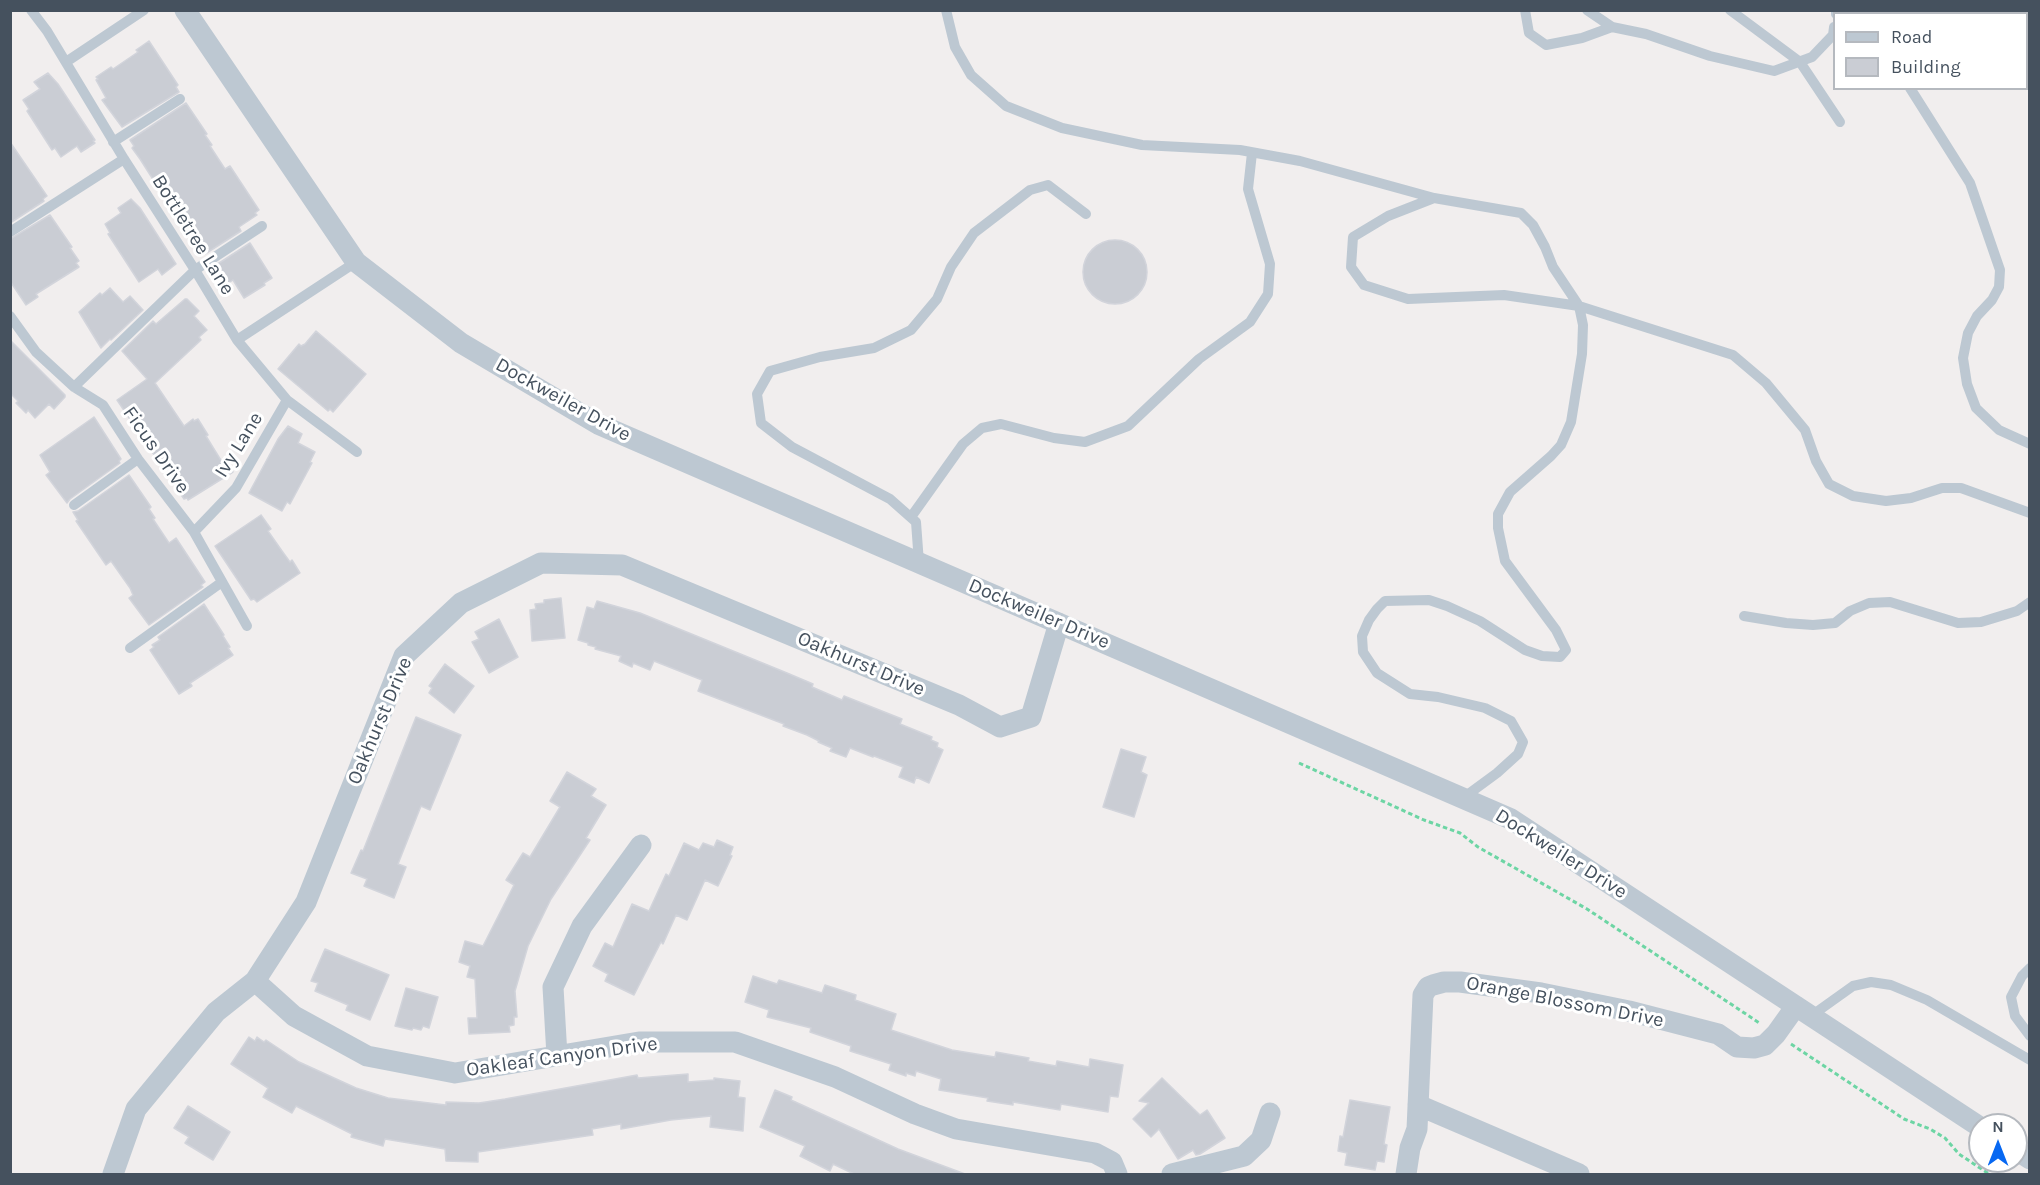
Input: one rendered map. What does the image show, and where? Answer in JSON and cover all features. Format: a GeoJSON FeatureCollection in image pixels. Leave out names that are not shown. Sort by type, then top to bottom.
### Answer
{"type":"FeatureCollection","features":[{"type":"Feature","properties":{"kind":"street","name":"Dockweiler Drive"},"geometry":{"type":"LineString","coordinates":[[185,10],[357,262],[461,343],[598,424],[1511,819],[1968,1119]]}},
{"type":"Feature","properties":{"kind":"street","name":"Oakhurst Drive"},"geometry":{"type":"LineString","coordinates":[[112,1174],[136,1109],[216,1011],[255,981],[306,902],[404,656],[461,603],[541,562],[622,564],[959,705],[1000,727],[1031,717],[1059,623]]}},
{"type":"Feature","properties":{"kind":"street"},"geometry":{"type":"LineString","coordinates":[[557,1056],[553,987],[582,926],[641,845]]}},
{"type":"Feature","properties":{"kind":"street","name":"Oakleaf Canyon Drive"},"geometry":{"type":"LineString","coordinates":[[255,981],[294,1016],[367,1056],[455,1073],[639,1042],[735,1042],[835,1077],[915,1114],[956,1129],[1095,1153],[1112,1162],[1117,1174]]}},
{"type":"Feature","properties":{"kind":"street","name":"Orange Blossom Drive"},"geometry":{"type":"LineString","coordinates":[[1406,1174],[1410,1148],[1417,1129],[1423,995],[1428,987],[1444,982],[1460,982],[1541,993],[1629,1011],[1718,1034],[1737,1047],[1754,1048],[1765,1045],[1804,1011]]}},
{"type":"Feature","properties":{"kind":"street"},"geometry":{"type":"LineString","coordinates":[[1418,1105],[1579,1174]]}},
{"type":"Feature","properties":{"kind":"street"},"geometry":{"type":"LineString","coordinates":[[1172,1174],[1244,1156],[1261,1140],[1270,1113]]}},
{"type":"Feature","properties":{"kind":"lane","name":"Bottletree Lane"},"geometry":{"type":"LineString","coordinates":[[31,10],[66,62],[113,142],[237,340],[287,400],[357,452]]}},
{"type":"Feature","properties":{"kind":"lane"},"geometry":{"type":"LineString","coordinates":[[66,62],[144,10]]}},
{"type":"Feature","properties":{"kind":"lane"},"geometry":{"type":"LineString","coordinates":[[946,10],[955,48],[971,75],[1006,106],[1062,128],[1142,145],[1240,150],[1332,168],[1434,198],[1521,213],[1533,225],[1553,267],[1579,306],[1583,325],[1582,354],[1571,423],[1561,445],[1510,492],[1498,514],[1498,528],[1504,561],[1556,630],[1566,650],[1560,657],[1542,656],[1525,650],[1480,621],[1429,600],[1385,601],[1369,620],[1362,636],[1363,652],[1377,673],[1410,694],[1438,697],[1485,708],[1511,722],[1523,742],[1518,754],[1463,798]]}},
{"type":"Feature","properties":{"kind":"lane"},"geometry":{"type":"LineString","coordinates":[[1525,10],[1529,33],[1546,45],[1582,38],[1612,27]]}},
{"type":"Feature","properties":{"kind":"lane"},"geometry":{"type":"LineString","coordinates":[[1587,10],[1612,27],[1646,34],[1710,56],[1774,71],[1812,57],[1833,33]]}},
{"type":"Feature","properties":{"kind":"lane"},"geometry":{"type":"LineString","coordinates":[[1730,10],[1800,62],[1840,122]]}},
{"type":"Feature","properties":{"kind":"lane"},"geometry":{"type":"LineString","coordinates":[[1911,90],[1970,183],[2000,270],[1999,287],[1992,300],[1977,316],[1968,333],[1963,358],[1967,384],[1976,408],[1999,430],[2030,444]]}},
{"type":"Feature","properties":{"kind":"lane"},"geometry":{"type":"LineString","coordinates":[[113,142],[180,99]]}},
{"type":"Feature","properties":{"kind":"lane"},"geometry":{"type":"LineString","coordinates":[[910,518],[963,444],[982,428],[1001,424],[1053,438],[1085,442],[1128,426],[1199,359],[1250,322],[1268,294],[1270,264],[1248,189],[1252,153]]}},
{"type":"Feature","properties":{"kind":"lane"},"geometry":{"type":"LineString","coordinates":[[10,232],[124,159]]}},
{"type":"Feature","properties":{"kind":"lane"},"geometry":{"type":"LineString","coordinates":[[919,563],[916,522],[890,499],[792,447],[761,423],[757,394],[770,371],[820,357],[874,348],[911,330],[937,298],[951,267],[974,232],[1030,190],[1048,185],[1086,214]]}},
{"type":"Feature","properties":{"kind":"lane"},"geometry":{"type":"LineString","coordinates":[[1434,198],[1388,216],[1353,237],[1351,267],[1364,285],[1407,299],[1504,295],[1579,306],[1733,355],[1766,383],[1804,430],[1816,461],[1829,484],[1853,496],[1886,501],[1911,498],[1942,488],[1961,488],[2030,513]]}},
{"type":"Feature","properties":{"kind":"lane"},"geometry":{"type":"LineString","coordinates":[[74,387],[195,270],[262,226]]}},
{"type":"Feature","properties":{"kind":"lane"},"geometry":{"type":"LineString","coordinates":[[237,340],[357,262]]}},
{"type":"Feature","properties":{"kind":"lane","name":"Ficus Drive"},"geometry":{"type":"LineString","coordinates":[[10,316],[36,352],[74,387],[103,405],[138,459],[194,532],[247,626]]}},
{"type":"Feature","properties":{"kind":"lane","name":"Ivy Lane"},"geometry":{"type":"LineString","coordinates":[[194,532],[236,488],[287,400]]}},
{"type":"Feature","properties":{"kind":"lane"},"geometry":{"type":"LineString","coordinates":[[74,505],[138,459]]}},
{"type":"Feature","properties":{"kind":"lane"},"geometry":{"type":"LineString","coordinates":[[130,648],[222,582]]}},
{"type":"Feature","properties":{"kind":"lane"},"geometry":{"type":"LineString","coordinates":[[1744,616],[1786,623],[1813,625],[1835,623],[1850,611],[1869,603],[1890,602],[1959,623],[1981,622],[2016,611],[2030,602]]}},
{"type":"Feature","properties":{"kind":"lane"},"geometry":{"type":"LineString","coordinates":[[2030,968],[2022,976],[2011,997],[2015,1016],[2030,1036]]}},
{"type":"Feature","properties":{"kind":"lane"},"geometry":{"type":"LineString","coordinates":[[1804,1011],[1853,986],[1871,982],[1891,985],[1927,1000],[2030,1060]]}},
{"type":"Feature","properties":{"kind":"path"},"geometry":{"type":"LineString","coordinates":[[1299,763],[1424,820],[1460,833],[1478,847],[1587,909],[1904,1119],[1938,1133],[1959,1154],[1989,1174]]}},
{"type":"Feature","properties":{"kind":"building"},"geometry":{"type":"Polygon","coordinates":[[[149,41],[178,85],[176,87],[179,92],[122,127],[102,100],[106,98],[96,77],[111,67],[113,69],[138,52],[136,50],[149,41]]]}},
{"type":"Feature","properties":{"kind":"building"},"geometry":{"type":"Polygon","coordinates":[[[48,73],[58,84],[95,140],[93,141],[95,143],[81,152],[77,146],[61,157],[55,148],[52,150],[27,111],[29,109],[23,100],[40,89],[34,82],[48,73]]]}},
{"type":"Feature","properties":{"kind":"building"},"geometry":{"type":"Polygon","coordinates":[[[186,103],[207,134],[205,135],[212,145],[210,146],[225,169],[230,166],[259,210],[255,213],[257,215],[239,227],[241,231],[205,254],[183,225],[188,222],[166,189],[161,192],[132,148],[134,146],[130,140],[186,103]]]}},
{"type":"Feature","properties":{"kind":"building"},"geometry":{"type":"Polygon","coordinates":[[[10,142],[47,196],[43,199],[44,201],[10,223],[10,142]]]}},
{"type":"Feature","properties":{"kind":"building"},"geometry":{"type":"Polygon","coordinates":[[[131,199],[140,208],[176,264],[162,275],[158,269],[139,282],[108,234],[110,233],[105,224],[121,213],[118,208],[131,199]]]}},
{"type":"Feature","properties":{"kind":"building"},"geometry":{"type":"Polygon","coordinates":[[[50,215],[72,247],[70,248],[79,261],[76,263],[79,267],[36,294],[38,297],[26,305],[10,281],[10,239],[50,215]]]}},
{"type":"Feature","properties":{"kind":"building"},"geometry":{"type":"Polygon","coordinates":[[[1115,240],[1138,249],[1147,272],[1138,295],[1115,304],[1092,295],[1083,272],[1092,249],[1115,240]]]}},
{"type":"Feature","properties":{"kind":"building"},"geometry":{"type":"Polygon","coordinates":[[[250,243],[272,278],[244,298],[233,280],[227,284],[213,267],[250,243]]]}},
{"type":"Feature","properties":{"kind":"building"},"geometry":{"type":"Polygon","coordinates":[[[110,288],[123,302],[130,296],[143,310],[101,348],[79,312],[100,293],[102,295],[110,288]]]}},
{"type":"Feature","properties":{"kind":"building"},"geometry":{"type":"Polygon","coordinates":[[[185,299],[199,311],[194,316],[207,330],[199,337],[201,340],[155,383],[184,426],[193,419],[194,421],[198,419],[222,462],[225,460],[233,472],[188,500],[184,499],[117,400],[147,379],[122,351],[153,321],[156,324],[185,299]]]}},
{"type":"Feature","properties":{"kind":"building"},"geometry":{"type":"Polygon","coordinates":[[[316,331],[366,374],[333,412],[330,409],[328,411],[278,369],[299,344],[301,346],[305,344],[316,331]]]}},
{"type":"Feature","properties":{"kind":"building"},"geometry":{"type":"Polygon","coordinates":[[[10,340],[65,395],[54,409],[49,404],[35,418],[28,410],[26,413],[16,403],[18,401],[10,393],[10,340]]]}},
{"type":"Feature","properties":{"kind":"building"},"geometry":{"type":"Polygon","coordinates":[[[94,417],[121,459],[120,463],[67,503],[46,475],[50,472],[40,455],[94,417]]]}},
{"type":"Feature","properties":{"kind":"building"},"geometry":{"type":"Polygon","coordinates":[[[288,426],[302,434],[298,443],[315,452],[310,462],[312,463],[290,504],[287,502],[282,511],[249,493],[278,439],[288,426]]]}},
{"type":"Feature","properties":{"kind":"building"},"geometry":{"type":"Polygon","coordinates":[[[129,475],[151,507],[149,509],[155,518],[153,519],[169,543],[176,538],[205,582],[201,585],[203,587],[149,625],[129,598],[133,595],[130,588],[111,561],[106,565],[76,521],[78,520],[73,512],[78,511],[129,475]]]}},
{"type":"Feature","properties":{"kind":"building"},"geometry":{"type":"Polygon","coordinates":[[[261,515],[271,529],[268,531],[300,573],[257,602],[254,599],[251,600],[215,546],[261,515]]]}},
{"type":"Feature","properties":{"kind":"building"},"geometry":{"type":"Polygon","coordinates":[[[561,598],[565,638],[532,641],[530,610],[536,609],[535,604],[544,603],[544,600],[561,598]]]}},
{"type":"Feature","properties":{"kind":"building"},"geometry":{"type":"Polygon","coordinates":[[[597,601],[640,613],[813,684],[812,687],[842,700],[844,696],[902,719],[900,724],[932,737],[931,740],[938,743],[937,747],[943,750],[929,783],[916,777],[914,783],[899,777],[903,767],[850,748],[846,757],[830,751],[832,748],[783,726],[784,724],[698,691],[702,680],[654,661],[650,670],[633,663],[632,667],[619,661],[621,656],[595,649],[596,647],[578,640],[587,607],[594,609],[597,601]]]}},
{"type":"Feature","properties":{"kind":"building"},"geometry":{"type":"Polygon","coordinates":[[[204,604],[224,635],[233,655],[190,683],[192,686],[179,694],[150,650],[154,647],[152,645],[160,640],[158,637],[204,604]]]}},
{"type":"Feature","properties":{"kind":"building"},"geometry":{"type":"Polygon","coordinates":[[[499,619],[518,657],[489,673],[472,642],[479,639],[475,632],[499,619]]]}},
{"type":"Feature","properties":{"kind":"building"},"geometry":{"type":"Polygon","coordinates":[[[445,664],[474,686],[454,713],[429,693],[432,688],[429,686],[445,664]]]}},
{"type":"Feature","properties":{"kind":"building"},"geometry":{"type":"Polygon","coordinates":[[[416,717],[461,735],[430,810],[421,806],[398,864],[406,867],[394,898],[364,886],[367,879],[351,873],[361,850],[363,851],[416,717]]]}},
{"type":"Feature","properties":{"kind":"building"},"geometry":{"type":"Polygon","coordinates":[[[1121,749],[1146,757],[1141,772],[1147,775],[1134,817],[1103,807],[1121,749]]]}},
{"type":"Feature","properties":{"kind":"building"},"geometry":{"type":"Polygon","coordinates":[[[567,772],[596,789],[591,796],[606,805],[586,838],[590,840],[551,899],[528,946],[515,991],[517,1017],[514,1017],[514,1025],[509,1026],[510,1032],[469,1034],[468,1018],[477,1018],[475,979],[467,977],[470,966],[459,962],[465,941],[483,946],[514,885],[506,880],[523,853],[530,857],[560,807],[550,801],[567,772]]]}},
{"type":"Feature","properties":{"kind":"building"},"geometry":{"type":"Polygon","coordinates":[[[717,840],[733,847],[730,855],[732,856],[718,886],[705,880],[687,920],[676,915],[663,944],[661,942],[634,995],[605,981],[608,974],[593,966],[605,943],[613,947],[632,904],[649,911],[666,874],[669,876],[684,843],[699,850],[703,843],[714,847],[717,840]]]}},
{"type":"Feature","properties":{"kind":"building"},"geometry":{"type":"Polygon","coordinates":[[[325,949],[389,975],[370,1020],[346,1010],[348,1005],[315,991],[318,983],[311,981],[325,949]]]}},
{"type":"Feature","properties":{"kind":"building"},"geometry":{"type":"Polygon","coordinates":[[[753,976],[777,984],[779,980],[822,993],[825,985],[856,995],[855,1000],[896,1014],[891,1030],[952,1050],[995,1057],[996,1052],[1056,1066],[1057,1061],[1089,1067],[1090,1059],[1123,1065],[1118,1097],[1110,1096],[1108,1112],[1061,1104],[1060,1110],[1013,1102],[1013,1105],[987,1101],[988,1098],[939,1090],[941,1079],[916,1071],[915,1076],[906,1073],[906,1076],[889,1070],[891,1064],[850,1051],[851,1046],[810,1032],[811,1028],[767,1017],[769,1010],[745,1002],[753,976]]]}},
{"type":"Feature","properties":{"kind":"building"},"geometry":{"type":"Polygon","coordinates":[[[406,988],[438,997],[429,1028],[423,1026],[421,1030],[413,1028],[412,1030],[395,1026],[406,988]]]}},
{"type":"Feature","properties":{"kind":"building"},"geometry":{"type":"Polygon","coordinates":[[[249,1037],[255,1041],[257,1037],[264,1042],[266,1040],[299,1062],[356,1088],[388,1098],[446,1105],[446,1102],[479,1103],[505,1099],[637,1075],[638,1078],[688,1074],[688,1082],[714,1080],[714,1078],[740,1081],[738,1097],[745,1098],[743,1131],[710,1127],[711,1116],[621,1129],[621,1124],[592,1129],[593,1135],[478,1152],[478,1162],[446,1161],[445,1149],[385,1139],[383,1146],[351,1137],[352,1134],[296,1106],[292,1113],[263,1097],[268,1088],[231,1064],[249,1037]]]}},
{"type":"Feature","properties":{"kind":"building"},"geometry":{"type":"Polygon","coordinates":[[[1162,1078],[1200,1115],[1207,1110],[1225,1138],[1200,1154],[1196,1155],[1193,1150],[1178,1159],[1159,1129],[1151,1137],[1133,1119],[1149,1103],[1139,1101],[1162,1078]]]}},
{"type":"Feature","properties":{"kind":"building"},"geometry":{"type":"Polygon","coordinates":[[[775,1090],[792,1097],[791,1100],[898,1149],[965,1174],[854,1174],[833,1164],[830,1171],[800,1156],[805,1146],[760,1127],[775,1090]]]}},
{"type":"Feature","properties":{"kind":"building"},"geometry":{"type":"Polygon","coordinates":[[[1350,1100],[1390,1107],[1384,1144],[1387,1145],[1384,1162],[1377,1161],[1375,1170],[1345,1165],[1347,1153],[1338,1151],[1350,1100]]]}},
{"type":"Feature","properties":{"kind":"building"},"geometry":{"type":"Polygon","coordinates":[[[188,1106],[230,1132],[213,1160],[185,1143],[189,1137],[174,1128],[188,1106]]]}}]}
